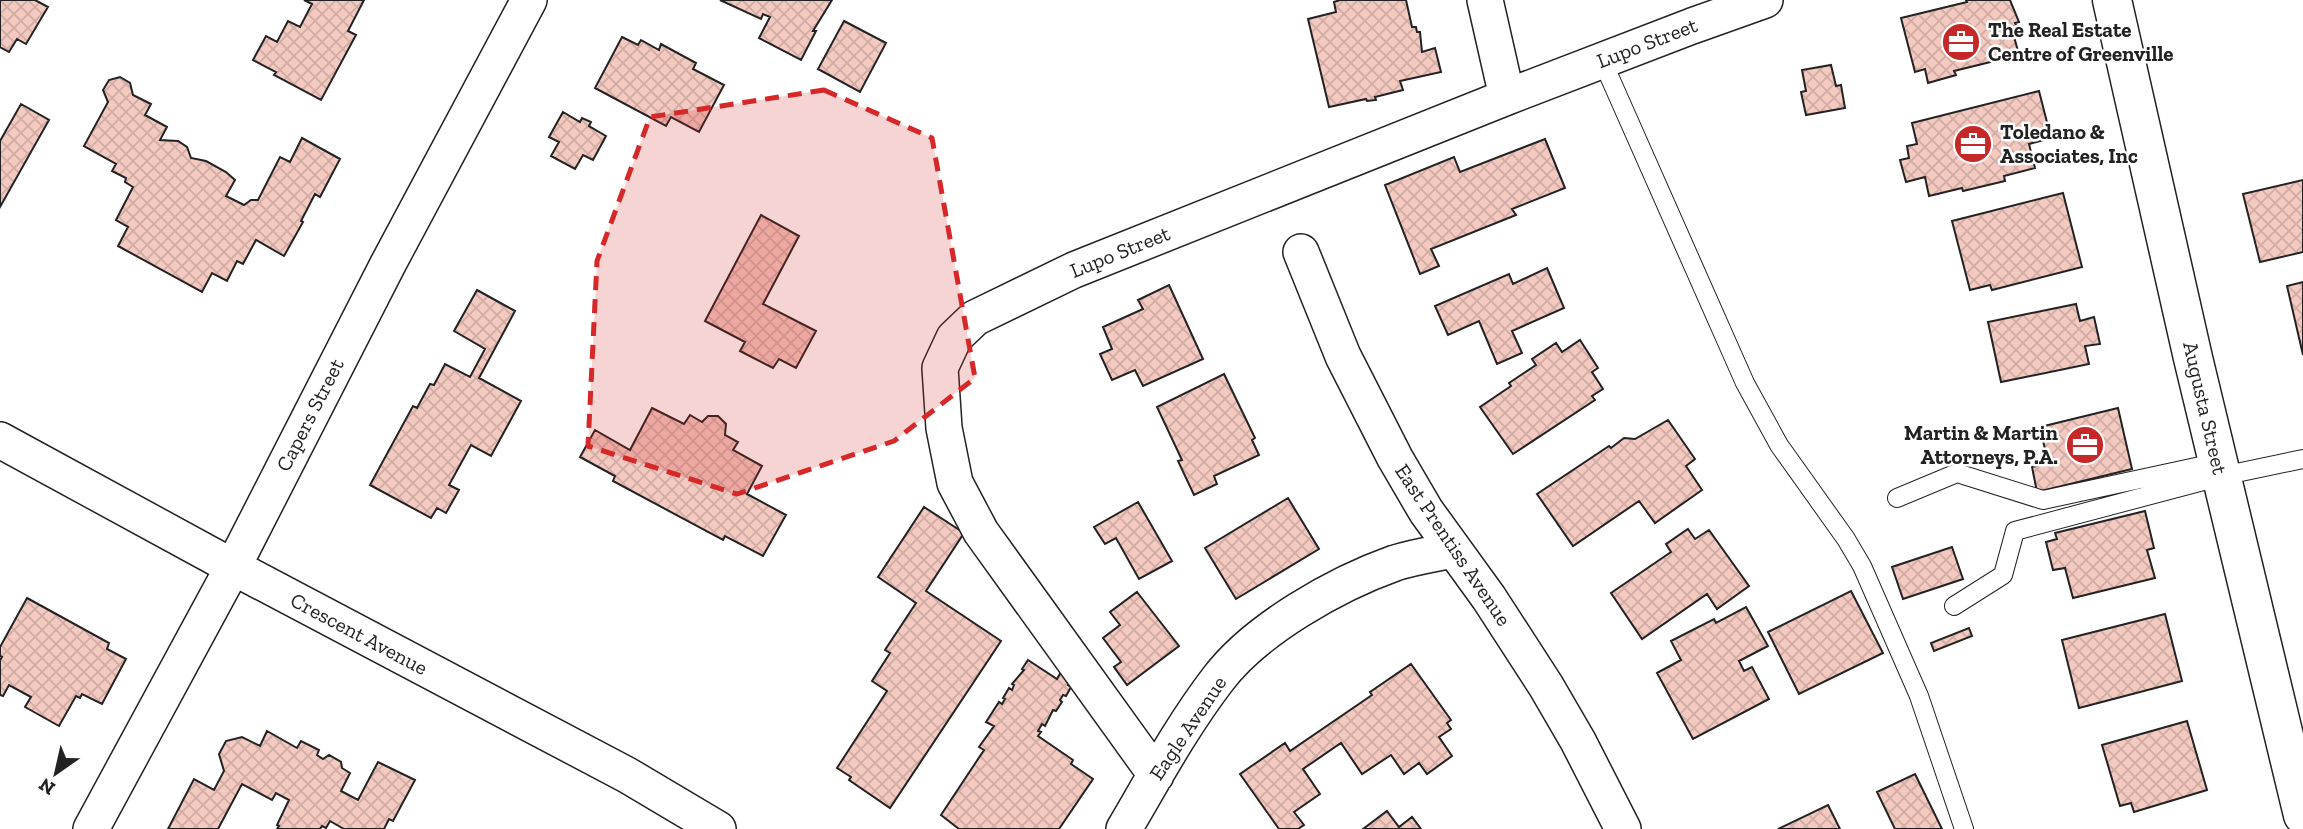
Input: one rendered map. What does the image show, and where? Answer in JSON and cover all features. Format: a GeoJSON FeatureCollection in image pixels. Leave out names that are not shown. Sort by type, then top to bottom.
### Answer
{"type":"FeatureCollection","features":[{"type":"Feature","properties":{"kind":"main road","name":"Augusta Street"},"geometry":{"type":"LineString","coordinates":[[2112,0],[2302,812]]}},
{"type":"Feature","properties":{"kind":"street","name":"Capers Street"},"geometry":{"type":"LineString","coordinates":[[91,829],[233,567],[388,264],[529,0]]}},
{"type":"Feature","properties":{"kind":"street"},"geometry":{"type":"LineString","coordinates":[[1485,0],[1507,97]]}},
{"type":"Feature","properties":{"kind":"street","name":"Lupo Street"},"geometry":{"type":"LineString","coordinates":[[1156,775],[981,532],[955,483],[944,428],[940,368],[954,338],[975,318],[1074,270],[1507,97],[1765,0]]}},
{"type":"Feature","properties":{"kind":"street","name":"East Prentiss Avenue"},"geometry":{"type":"LineString","coordinates":[[1301,252],[1343,356],[1395,458],[1426,511],[1489,598],[1546,686],[1623,829]]}},
{"type":"Feature","properties":{"kind":"street","name":"Crescent Avenue"},"geometry":{"type":"LineString","coordinates":[[0,440],[233,567],[627,775],[718,829]]}},
{"type":"Feature","properties":{"kind":"street","name":"Eagle Avenue"},"geometry":{"type":"LineString","coordinates":[[1124,829],[1171,747],[1219,678],[1251,644],[1315,601],[1349,583],[1397,562],[1453,550]]}},
{"type":"Feature","properties":{"kind":"lane"},"geometry":{"type":"LineString","coordinates":[[1602,60],[1745,383],[1779,445],[1862,566],[1919,696],[1964,829]]}},
{"type":"Feature","properties":{"kind":"lane"},"geometry":{"type":"LineString","coordinates":[[1897,498],[1957,473],[2043,500],[2220,469],[2303,459]]}},
{"type":"Feature","properties":{"kind":"lane"},"geometry":{"type":"LineString","coordinates":[[1954,606],[2003,575],[2015,531],[2220,469]]}},
{"type":"Feature","properties":{"kind":"highlighted area"},"geometry":{"type":"Polygon","coordinates":[[[824,90],[932,138],[975,378],[894,441],[737,494],[588,446],[597,261],[650,117],[824,90]]]}},
{"type":"Feature","properties":{"kind":"building"},"geometry":{"type":"Polygon","coordinates":[[[0,0],[35,0],[48,7],[26,44],[17,39],[9,52],[0,47],[0,0]]]}},
{"type":"Feature","properties":{"kind":"building"},"geometry":{"type":"Polygon","coordinates":[[[304,0],[364,0],[348,31],[356,35],[321,100],[274,75],[276,72],[253,60],[266,36],[277,42],[288,21],[300,27],[312,4],[304,0]]]}},
{"type":"Feature","properties":{"kind":"building"},"geometry":{"type":"Polygon","coordinates":[[[720,0],[832,0],[813,31],[816,31],[801,60],[759,38],[770,17],[763,14],[761,19],[720,0]]]}},
{"type":"Feature","properties":{"kind":"building"},"geometry":{"type":"Polygon","coordinates":[[[1406,0],[1412,27],[1416,27],[1417,32],[1420,32],[1422,52],[1435,48],[1441,72],[1400,81],[1403,90],[1375,97],[1376,100],[1366,99],[1329,107],[1308,19],[1336,12],[1334,2],[1406,0]]]}},
{"type":"Feature","properties":{"kind":"building","name":"The Real Estate Centre of Greenville"},"geometry":{"type":"Polygon","coordinates":[[[1966,0],[2010,0],[2019,22],[2015,23],[2017,27],[2012,29],[2019,55],[1954,71],[1956,75],[1928,83],[1925,69],[1915,72],[1901,18],[1967,2],[1966,0]]]}},
{"type":"Feature","properties":{"kind":"building"},"geometry":{"type":"Polygon","coordinates":[[[844,21],[886,43],[860,92],[818,69],[844,21]]]}},
{"type":"Feature","properties":{"kind":"building"},"geometry":{"type":"Polygon","coordinates":[[[622,37],[638,45],[641,40],[659,50],[661,44],[696,63],[693,69],[724,85],[699,132],[671,117],[666,126],[595,88],[622,37]]]}},
{"type":"Feature","properties":{"kind":"building"},"geometry":{"type":"Polygon","coordinates":[[[1831,65],[1836,86],[1841,85],[1845,108],[1806,115],[1801,92],[1806,91],[1802,70],[1831,65]]]}},
{"type":"Feature","properties":{"kind":"building"},"geometry":{"type":"Polygon","coordinates":[[[120,77],[130,83],[133,95],[151,104],[145,115],[167,127],[160,140],[178,141],[187,147],[191,158],[206,161],[226,172],[235,180],[226,196],[244,205],[251,200],[258,200],[280,157],[290,162],[302,138],[340,159],[320,197],[315,194],[284,256],[256,240],[243,264],[237,261],[227,281],[212,273],[202,292],[118,246],[128,227],[116,220],[133,187],[125,182],[126,178],[112,171],[116,164],[84,146],[108,102],[103,90],[109,80],[120,77]]]}},
{"type":"Feature","properties":{"kind":"building","name":"Toledano & Associates, Inc"},"geometry":{"type":"Polygon","coordinates":[[[2039,91],[2051,138],[2029,144],[2035,168],[2004,176],[2005,181],[1929,196],[1925,177],[1906,182],[1900,160],[1909,158],[1907,146],[1917,144],[1912,123],[2039,91]]]}},
{"type":"Feature","properties":{"kind":"building"},"geometry":{"type":"Polygon","coordinates":[[[21,104],[49,120],[0,207],[0,141],[21,104]]]}},
{"type":"Feature","properties":{"kind":"building"},"geometry":{"type":"Polygon","coordinates":[[[563,112],[580,122],[582,118],[591,122],[589,126],[606,136],[593,160],[583,155],[575,169],[551,156],[559,142],[549,137],[563,112]]]}},
{"type":"Feature","properties":{"kind":"building"},"geometry":{"type":"Polygon","coordinates":[[[1545,139],[1565,188],[1512,209],[1516,215],[1431,249],[1439,266],[1420,274],[1385,185],[1454,157],[1460,172],[1545,139]]]}},
{"type":"Feature","properties":{"kind":"building"},"geometry":{"type":"Polygon","coordinates":[[[2303,180],[2303,252],[2260,262],[2243,194],[2303,180]]]}},
{"type":"Feature","properties":{"kind":"building"},"geometry":{"type":"Polygon","coordinates":[[[2063,193],[2082,267],[1992,290],[1990,285],[1970,290],[1952,221],[2063,193]]]}},
{"type":"Feature","properties":{"kind":"building"},"geometry":{"type":"Polygon","coordinates":[[[761,215],[799,236],[763,304],[816,331],[796,368],[779,359],[773,368],[740,351],[745,342],[705,321],[761,215]]]}},
{"type":"Feature","properties":{"kind":"building"},"geometry":{"type":"Polygon","coordinates":[[[1547,268],[1564,308],[1512,331],[1522,353],[1497,364],[1479,321],[1448,335],[1435,306],[1509,274],[1513,284],[1547,268]]]}},
{"type":"Feature","properties":{"kind":"building"},"geometry":{"type":"Polygon","coordinates":[[[2303,282],[2303,355],[2287,286],[2303,282]]]}},
{"type":"Feature","properties":{"kind":"building"},"geometry":{"type":"Polygon","coordinates":[[[1169,285],[1203,359],[1143,386],[1135,370],[1112,380],[1100,354],[1112,349],[1103,327],[1143,309],[1138,300],[1169,285]]]}},
{"type":"Feature","properties":{"kind":"building"},"geometry":{"type":"Polygon","coordinates":[[[477,290],[515,311],[479,378],[521,401],[491,456],[471,445],[449,485],[459,490],[446,513],[437,508],[431,518],[370,485],[413,406],[417,408],[445,364],[470,377],[485,349],[454,331],[477,290]]]}},
{"type":"Feature","properties":{"kind":"building"},"geometry":{"type":"Polygon","coordinates":[[[2076,304],[2080,321],[2094,317],[2100,344],[2085,346],[2089,364],[2001,382],[1988,322],[2076,304]]]}},
{"type":"Feature","properties":{"kind":"building"},"geometry":{"type":"Polygon","coordinates":[[[1580,340],[1598,368],[1592,372],[1603,389],[1592,396],[1595,400],[1513,454],[1480,407],[1536,365],[1532,359],[1556,343],[1562,352],[1580,340]]]}},
{"type":"Feature","properties":{"kind":"building"},"geometry":{"type":"Polygon","coordinates":[[[1224,374],[1255,438],[1252,440],[1259,455],[1214,476],[1217,484],[1194,495],[1178,461],[1182,460],[1157,407],[1224,374]]]}},
{"type":"Feature","properties":{"kind":"building"},"geometry":{"type":"Polygon","coordinates":[[[652,408],[684,424],[690,415],[702,422],[708,416],[718,416],[726,424],[725,435],[738,442],[733,450],[762,466],[747,494],[786,515],[763,556],[725,536],[723,540],[613,481],[615,476],[580,457],[595,430],[630,450],[652,408]]]}},
{"type":"Feature","properties":{"kind":"building","name":"Martin & Martin Attorneys, P.A."},"geometry":{"type":"Polygon","coordinates":[[[2118,408],[2132,469],[2037,492],[2032,467],[2048,463],[2040,427],[2118,408]]]}},
{"type":"Feature","properties":{"kind":"building"},"geometry":{"type":"Polygon","coordinates":[[[1668,420],[1695,459],[1686,466],[1702,490],[1655,523],[1639,501],[1573,546],[1537,494],[1609,446],[1611,448],[1624,438],[1635,439],[1668,420]]]}},
{"type":"Feature","properties":{"kind":"building"},"geometry":{"type":"Polygon","coordinates":[[[1288,498],[1319,549],[1236,599],[1205,548],[1288,498]]]}},
{"type":"Feature","properties":{"kind":"building"},"geometry":{"type":"Polygon","coordinates":[[[1138,502],[1172,561],[1139,579],[1116,538],[1105,544],[1094,527],[1138,502]]]}},
{"type":"Feature","properties":{"kind":"building"},"geometry":{"type":"Polygon","coordinates":[[[924,507],[964,533],[926,591],[1001,641],[890,808],[849,780],[851,777],[837,768],[887,691],[872,681],[890,653],[885,650],[916,603],[878,577],[924,507]]]}},
{"type":"Feature","properties":{"kind":"building"},"geometry":{"type":"Polygon","coordinates":[[[2145,511],[2154,548],[2147,550],[2155,578],[2073,598],[2065,568],[2053,570],[2046,542],[2057,539],[2055,533],[2145,511]]]}},
{"type":"Feature","properties":{"kind":"building"},"geometry":{"type":"Polygon","coordinates":[[[1688,529],[1695,539],[1709,530],[1749,586],[1717,609],[1707,594],[1642,639],[1611,593],[1671,552],[1666,544],[1688,529]]]}},
{"type":"Feature","properties":{"kind":"building"},"geometry":{"type":"Polygon","coordinates":[[[1952,547],[1963,579],[1903,599],[1892,567],[1952,547]]]}},
{"type":"Feature","properties":{"kind":"building"},"geometry":{"type":"Polygon","coordinates":[[[1851,591],[1883,653],[1799,694],[1768,632],[1851,591]]]}},
{"type":"Feature","properties":{"kind":"building"},"geometry":{"type":"Polygon","coordinates":[[[1137,592],[1179,646],[1127,685],[1114,667],[1121,662],[1103,638],[1120,625],[1110,612],[1137,592]]]}},
{"type":"Feature","properties":{"kind":"building"},"geometry":{"type":"Polygon","coordinates":[[[27,598],[109,643],[107,649],[126,659],[102,704],[82,694],[80,698],[76,696],[59,726],[25,707],[31,697],[9,685],[3,696],[0,695],[0,647],[27,598]]]}},
{"type":"Feature","properties":{"kind":"building"},"geometry":{"type":"Polygon","coordinates":[[[1746,607],[1768,646],[1739,661],[1744,671],[1752,667],[1769,699],[1693,739],[1657,673],[1681,660],[1671,641],[1714,619],[1716,623],[1746,607]]]}},
{"type":"Feature","properties":{"kind":"building"},"geometry":{"type":"Polygon","coordinates":[[[2165,614],[2182,681],[2079,708],[2062,640],[2165,614]]]}},
{"type":"Feature","properties":{"kind":"building"},"geometry":{"type":"Polygon","coordinates":[[[1969,628],[1972,636],[1934,651],[1931,643],[1969,628]]]}},
{"type":"Feature","properties":{"kind":"building"},"geometry":{"type":"Polygon","coordinates":[[[1028,660],[1057,679],[1062,670],[1073,678],[1068,685],[1071,687],[1066,696],[1063,695],[1060,700],[1062,702],[1056,711],[1053,710],[1045,726],[1042,724],[1038,736],[1073,760],[1071,764],[1093,779],[1059,829],[959,829],[941,815],[984,750],[979,747],[994,726],[986,722],[999,702],[1002,704],[1009,688],[1012,690],[1012,684],[1024,670],[1022,669],[1028,660]]]}},
{"type":"Feature","properties":{"kind":"building"},"geometry":{"type":"Polygon","coordinates":[[[1411,664],[1451,720],[1447,723],[1451,729],[1439,737],[1452,756],[1427,774],[1419,763],[1404,774],[1391,755],[1362,774],[1341,743],[1303,769],[1320,794],[1294,812],[1304,825],[1298,829],[1279,829],[1240,774],[1285,743],[1290,751],[1372,695],[1370,692],[1411,664]]]}},
{"type":"Feature","properties":{"kind":"building"},"geometry":{"type":"Polygon","coordinates":[[[2187,721],[2207,790],[2134,812],[2131,803],[2120,806],[2102,745],[2187,721]]]}},
{"type":"Feature","properties":{"kind":"building"},"geometry":{"type":"Polygon","coordinates":[[[267,731],[297,748],[301,741],[319,750],[317,755],[323,759],[329,755],[341,762],[342,768],[350,773],[341,791],[358,800],[378,762],[415,780],[393,821],[389,819],[384,829],[344,829],[330,821],[326,828],[322,826],[320,829],[277,829],[289,800],[276,793],[272,800],[242,784],[218,829],[168,829],[194,779],[214,790],[224,771],[219,754],[226,741],[242,737],[260,746],[267,731]]]}},
{"type":"Feature","properties":{"kind":"building"},"geometry":{"type":"Polygon","coordinates":[[[1915,774],[1942,829],[1895,829],[1877,792],[1915,774]]]}},
{"type":"Feature","properties":{"kind":"building"},"geometry":{"type":"Polygon","coordinates":[[[1828,805],[1840,829],[1778,829],[1828,805]]]}},
{"type":"Feature","properties":{"kind":"building"},"geometry":{"type":"Polygon","coordinates":[[[1387,811],[1399,827],[1412,817],[1421,829],[1363,829],[1387,811]]]}},
{"type":"Feature","properties":{"kind":"place","name":"The Real Estate Centre of Greenville"},"geometry":{"type":"Point","coordinates":[1961,42]}},
{"type":"Feature","properties":{"kind":"place","name":"Toledano & Associates, Inc"},"geometry":{"type":"Point","coordinates":[1973,144]}},
{"type":"Feature","properties":{"kind":"place","name":"Martin & Martin Attorneys, P.A."},"geometry":{"type":"Point","coordinates":[2085,445]}}]}
